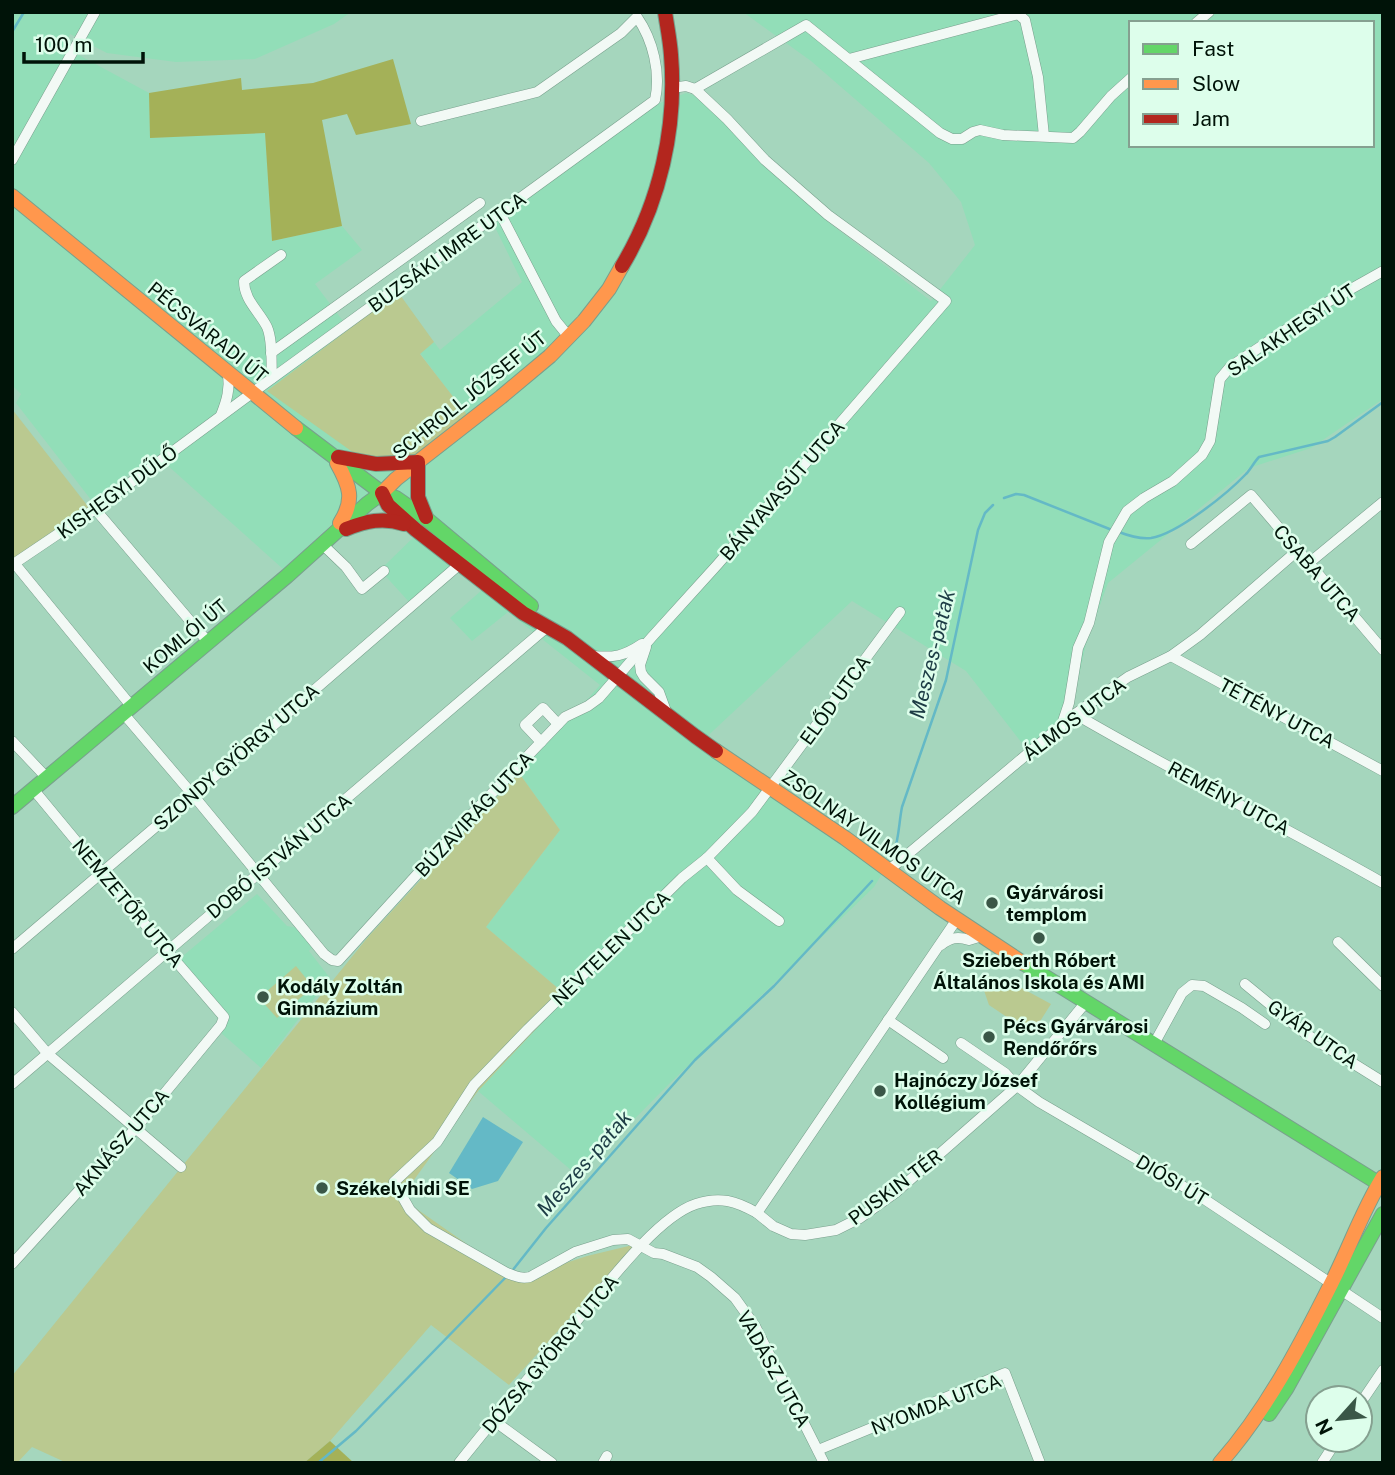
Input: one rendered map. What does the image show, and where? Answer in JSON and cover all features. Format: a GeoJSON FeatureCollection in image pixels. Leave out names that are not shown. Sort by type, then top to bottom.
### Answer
{"type":"FeatureCollection","features":[{"type":"Feature","properties":{"kind":"main road","name":"SCHROLL JÓZSEF ÚT"},"geometry":{"type":"LineString","coordinates":[[382,493],[396,479],[514,387],[569,337],[612,284],[642,227],[663,165],[671,119],[672,88],[665,12]]}},
{"type":"Feature","properties":{"kind":"main road","name":"PÉCSVÁRADI ÚT"},"geometry":{"type":"LineString","coordinates":[[12,197],[308,438],[382,493]]}},
{"type":"Feature","properties":{"kind":"main road"},"geometry":{"type":"LineString","coordinates":[[332,455],[376,464],[418,462],[418,499],[429,521]]}},
{"type":"Feature","properties":{"kind":"main road"},"geometry":{"type":"LineString","coordinates":[[332,455],[346,481],[350,502],[346,515],[334,533]]}},
{"type":"Feature","properties":{"kind":"main road","name":"ZSOLNAY VILMOS UTCA"},"geometry":{"type":"LineString","coordinates":[[382,493],[397,498],[429,521],[567,638],[667,715],[957,919],[1086,1002],[1382,1182]]}},
{"type":"Feature","properties":{"kind":"main road","name":"ZSOLNAY VILMOS UTCA"},"geometry":{"type":"LineString","coordinates":[[382,493],[388,505],[416,530],[523,613],[545,628],[567,638]]}},
{"type":"Feature","properties":{"kind":"main road","name":"KOMLÓI ÚT"},"geometry":{"type":"LineString","coordinates":[[12,807],[382,493]]}},
{"type":"Feature","properties":{"kind":"main road"},"geometry":{"type":"LineString","coordinates":[[334,533],[377,518],[394,520],[416,530]]}},
{"type":"Feature","properties":{"kind":"main road"},"geometry":{"type":"LineString","coordinates":[[1233,1463],[1257,1434],[1286,1389],[1336,1287],[1382,1182]]}},
{"type":"Feature","properties":{"kind":"main road"},"geometry":{"type":"LineString","coordinates":[[1220,1463],[1263,1408],[1383,1214]]}},
{"type":"Feature","properties":{"kind":"street"},"geometry":{"type":"LineString","coordinates":[[12,160],[95,12]]}},
{"type":"Feature","properties":{"kind":"street"},"geometry":{"type":"LineString","coordinates":[[421,121],[537,92],[621,33],[635,14]]}},
{"type":"Feature","properties":{"kind":"street","name":"BUZSÁKI IMRE UTCA"},"geometry":{"type":"LineString","coordinates":[[252,393],[654,100],[657,69],[643,25],[635,14]]}},
{"type":"Feature","properties":{"kind":"street"},"geometry":{"type":"LineString","coordinates":[[849,59],[1018,14],[1024,20],[1038,77],[1044,136]]}},
{"type":"Feature","properties":{"kind":"street"},"geometry":{"type":"LineString","coordinates":[[672,88],[687,86],[695,89],[806,25],[940,133],[952,139],[961,139],[980,130],[1003,135],[1076,136],[1129,80]]}},
{"type":"Feature","properties":{"kind":"street","name":"BÁNYAVASÚT UTCA"},"geometry":{"type":"LineString","coordinates":[[617,677],[946,301],[828,215],[765,160],[695,89]]}},
{"type":"Feature","properties":{"kind":"street"},"geometry":{"type":"LineString","coordinates":[[271,353],[480,203]]}},
{"type":"Feature","properties":{"kind":"street"},"geometry":{"type":"LineString","coordinates":[[500,213],[556,321],[569,337]]}},
{"type":"Feature","properties":{"kind":"street"},"geometry":{"type":"LineString","coordinates":[[272,378],[267,328],[244,290],[244,281],[281,255]]}},
{"type":"Feature","properties":{"kind":"street","name":"SALAKHEGYI ÚT"},"geometry":{"type":"LineString","coordinates":[[1060,727],[1069,703],[1078,648],[1089,623],[1109,542],[1127,511],[1143,498],[1173,481],[1202,455],[1210,441],[1220,379],[1230,367],[1326,303],[1383,271]]}},
{"type":"Feature","properties":{"kind":"street"},"geometry":{"type":"LineString","coordinates":[[220,416],[228,397],[228,373]]}},
{"type":"Feature","properties":{"kind":"street","name":"KISHEGYI DŰLŐ"},"geometry":{"type":"LineString","coordinates":[[13,565],[95,509],[252,393]]}},
{"type":"Feature","properties":{"kind":"street","name":"CSABA UTCA"},"geometry":{"type":"LineString","coordinates":[[1191,544],[1251,495],[1383,650]]}},
{"type":"Feature","properties":{"kind":"street"},"geometry":{"type":"LineString","coordinates":[[1309,563],[1383,502]]}},
{"type":"Feature","properties":{"kind":"street"},"geometry":{"type":"LineString","coordinates":[[95,509],[208,642]]}},
{"type":"Feature","properties":{"kind":"street"},"geometry":{"type":"LineString","coordinates":[[322,544],[346,567],[362,589],[384,571]]}},
{"type":"Feature","properties":{"kind":"street","name":"ÁLMOS UTCA"},"geometry":{"type":"LineString","coordinates":[[889,870],[1075,714],[1128,677],[1171,656],[1200,635],[1297,551]]}},
{"type":"Feature","properties":{"kind":"street","name":"SZONDY GYÖRGY UTCA"},"geometry":{"type":"LineString","coordinates":[[12,949],[460,564]]}},
{"type":"Feature","properties":{"kind":"street"},"geometry":{"type":"LineString","coordinates":[[13,565],[258,874]]}},
{"type":"Feature","properties":{"kind":"street","name":"ELŐD UTCA"},"geometry":{"type":"LineString","coordinates":[[769,788],[900,612]]}},
{"type":"Feature","properties":{"kind":"street","name":"DOBÓ ISTVÁN UTCA"},"geometry":{"type":"LineString","coordinates":[[12,1084],[545,628]]}},
{"type":"Feature","properties":{"kind":"street"},"geometry":{"type":"LineString","coordinates":[[591,656],[618,656],[651,638]]}},
{"type":"Feature","properties":{"kind":"street"},"geometry":{"type":"LineString","coordinates":[[651,638],[640,664],[644,677],[659,692],[667,715]]}},
{"type":"Feature","properties":{"kind":"street","name":"TÉTÉNY UTCA"},"geometry":{"type":"LineString","coordinates":[[1171,656],[1383,771]]}},
{"type":"Feature","properties":{"kind":"street","name":"BÚZAVIRÁG UTCA"},"geometry":{"type":"LineString","coordinates":[[258,874],[324,954],[338,961],[565,716],[599,698],[617,677]]}},
{"type":"Feature","properties":{"kind":"street"},"geometry":{"type":"LineString","coordinates":[[541,742],[525,725],[543,708],[558,724]]}},
{"type":"Feature","properties":{"kind":"street","name":"REMÉNY UTCA"},"geometry":{"type":"LineString","coordinates":[[1075,714],[1383,883]]}},
{"type":"Feature","properties":{"kind":"street"},"geometry":{"type":"LineString","coordinates":[[12,741],[47,778]]}},
{"type":"Feature","properties":{"kind":"street","name":"NÉVTELEN UTCA"},"geometry":{"type":"LineString","coordinates":[[510,1274],[428,1228],[410,1210],[394,1182],[437,1142],[474,1085],[682,878],[707,858],[752,812],[769,788]]}},
{"type":"Feature","properties":{"kind":"street","name":"NEMZETŐR UTCA"},"geometry":{"type":"LineString","coordinates":[[33,789],[167,952],[225,1017]]}},
{"type":"Feature","properties":{"kind":"street"},"geometry":{"type":"LineString","coordinates":[[707,858],[737,890],[779,921]]}},
{"type":"Feature","properties":{"kind":"street"},"geometry":{"type":"LineString","coordinates":[[757,1213],[957,919]]}},
{"type":"Feature","properties":{"kind":"street"},"geometry":{"type":"LineString","coordinates":[[935,950],[955,937],[968,940],[982,936]]}},
{"type":"Feature","properties":{"kind":"street"},"geometry":{"type":"LineString","coordinates":[[1338,942],[1383,986]]}},
{"type":"Feature","properties":{"kind":"street","name":"GYÁR UTCA"},"geometry":{"type":"LineString","coordinates":[[1245,984],[1306,1034],[1383,1082]]}},
{"type":"Feature","properties":{"kind":"street","name":"GYÁR UTCA"},"geometry":{"type":"LineString","coordinates":[[1154,1044],[1182,993],[1192,985],[1204,986],[1265,1024]]}},
{"type":"Feature","properties":{"kind":"street","name":"PUSKIN TÉR"},"geometry":{"type":"LineString","coordinates":[[641,1246],[657,1229],[681,1211],[695,1204],[725,1200],[740,1203],[773,1226],[791,1234],[820,1234],[836,1230],[860,1218],[895,1193],[1017,1086],[1086,1002]]}},
{"type":"Feature","properties":{"kind":"street"},"geometry":{"type":"LineString","coordinates":[[12,1012],[48,1054],[181,1167]]}},
{"type":"Feature","properties":{"kind":"street","name":"AKNÁSZ UTCA"},"geometry":{"type":"LineString","coordinates":[[12,1264],[135,1129],[225,1017]]}},
{"type":"Feature","properties":{"kind":"street"},"geometry":{"type":"LineString","coordinates":[[888,1020],[943,1058]]}},
{"type":"Feature","properties":{"kind":"street","name":"DIÓSI ÚT"},"geometry":{"type":"LineString","coordinates":[[961,1043],[1005,1073],[1017,1086],[1039,1102],[1198,1195],[1383,1318]]}},
{"type":"Feature","properties":{"kind":"street","name":"VADÁSZ UTCA"},"geometry":{"type":"LineString","coordinates":[[510,1274],[524,1279],[575,1252],[612,1240],[628,1239],[654,1253],[696,1267],[735,1298],[744,1310],[761,1337],[824,1463]]}},
{"type":"Feature","properties":{"kind":"street","name":"DÓZSA GYÖRGY UTCA"},"geometry":{"type":"LineString","coordinates":[[459,1463],[641,1246]]}},
{"type":"Feature","properties":{"kind":"street","name":"NYOMDA UTCA"},"geometry":{"type":"LineString","coordinates":[[818,1450],[1005,1373],[1041,1463]]}},
{"type":"Feature","properties":{"kind":"street"},"geometry":{"type":"LineString","coordinates":[[494,1420],[552,1463]]}},
{"type":"Feature","properties":{"kind":"shaded area"},"geometry":{"type":"Polygon","coordinates":[[[12,12],[351,12],[334,24],[255,59],[176,62],[107,53],[70,34],[64,47],[149,93],[150,138],[265,133],[272,241],[342,226],[362,250],[315,284],[349,329],[268,391],[474,425],[420,353],[434,342],[440,350],[522,282],[489,215],[655,105],[686,93],[697,96],[828,222],[931,301],[975,245],[961,202],[929,163],[811,61],[743,12],[1383,12],[1383,399],[1311,448],[1249,468],[1108,583],[1086,644],[1071,712],[1041,738],[1025,747],[966,671],[852,601],[699,744],[883,872],[874,887],[668,1085],[578,1176],[478,1091],[567,996],[486,927],[560,830],[519,773],[600,685],[508,612],[472,641],[450,618],[482,590],[454,566],[410,603],[380,570],[422,529],[386,498],[330,526],[283,569],[156,455],[92,501],[16,403],[21,394],[12,385],[12,12]]]}},
{"type":"Feature","properties":{"kind":"shaded area"},"geometry":{"type":"Polygon","coordinates":[[[393,59],[411,124],[356,135],[347,114],[322,120],[342,226],[272,241],[265,133],[150,138],[149,93],[241,78],[242,90],[313,83],[393,59]]]}},
{"type":"Feature","properties":{"kind":"shaded area"},"geometry":{"type":"Polygon","coordinates":[[[398,292],[434,342],[420,354],[475,425],[422,465],[361,458],[267,391],[398,292]]]}},
{"type":"Feature","properties":{"kind":"shaded area"},"geometry":{"type":"Polygon","coordinates":[[[12,409],[90,509],[12,560],[12,409]]]}},
{"type":"Feature","properties":{"kind":"shaded area"},"geometry":{"type":"Polygon","coordinates":[[[519,773],[560,830],[486,927],[567,996],[478,1091],[401,1198],[517,1279],[587,1256],[637,1244],[509,1385],[431,1325],[330,1441],[304,1463],[67,1463],[32,1447],[17,1463],[12,1463],[12,1376],[368,937],[519,773]]]}},
{"type":"Feature","properties":{"kind":"shaded area","name":"Kodály Zoltán Gimnázium"},"geometry":{"type":"Polygon","coordinates":[[[257,894],[287,926],[297,928],[313,946],[309,951],[330,978],[261,1068],[220,1032],[229,1019],[228,1015],[178,960],[257,894]]]}},
{"type":"Feature","properties":{"kind":"shaded area"},"geometry":{"type":"Polygon","coordinates":[[[296,966],[313,987],[277,1018],[259,998],[296,966]]]}},
{"type":"Feature","properties":{"kind":"shaded area"},"geometry":{"type":"Polygon","coordinates":[[[988,976],[1014,984],[1051,1004],[1032,1034],[989,1005],[980,979],[988,976]]]}},
{"type":"Feature","properties":{"kind":"shaded area"},"geometry":{"type":"Polygon","coordinates":[[[330,1441],[354,1463],[304,1463],[330,1441]]]}},
{"type":"Feature","properties":{"kind":"water"},"geometry":{"type":"Polygon","coordinates":[[[483,1117],[523,1142],[498,1181],[472,1189],[449,1173],[483,1117]]]}},
{"type":"Feature","properties":{"kind":"waterway"},"geometry":{"type":"LineString","coordinates":[[12,32],[24,12]]}},
{"type":"Feature","properties":{"kind":"waterway","name":"Meszes-patak"},"geometry":{"type":"LineString","coordinates":[[1119,532],[1143,538],[1162,535],[1201,512],[1227,492],[1259,457],[1328,441],[1383,402]]}},
{"type":"Feature","properties":{"kind":"waterway","name":"Meszes-patak"},"geometry":{"type":"LineString","coordinates":[[1004,498],[1016,494],[1024,495],[1112,530]]}},
{"type":"Feature","properties":{"kind":"waterway","name":"Meszes-patak"},"geometry":{"type":"LineString","coordinates":[[894,852],[902,807],[946,680],[978,530],[985,513],[993,505]]}},
{"type":"Feature","properties":{"kind":"waterway","name":"Meszes-patak"},"geometry":{"type":"LineString","coordinates":[[512,1271],[546,1228],[695,1060],[774,986],[872,881]]}},
{"type":"Feature","properties":{"kind":"waterway","name":"Meszes-patak"},"geometry":{"type":"LineString","coordinates":[[318,1463],[356,1431],[507,1276]]}},
{"type":"Feature","properties":{"kind":"traffic: fast"},"geometry":{"type":"LineString","coordinates":[[296,428],[382,493],[396,498],[429,521],[531,606]]}},
{"type":"Feature","properties":{"kind":"traffic: fast"},"geometry":{"type":"LineString","coordinates":[[12,807],[382,493]]}},
{"type":"Feature","properties":{"kind":"traffic: fast"},"geometry":{"type":"LineString","coordinates":[[1023,963],[1383,1186]]}},
{"type":"Feature","properties":{"kind":"traffic: fast"},"geometry":{"type":"LineString","coordinates":[[1269,1414],[1286,1389],[1383,1214]]}},
{"type":"Feature","properties":{"kind":"traffic: slow"},"geometry":{"type":"LineString","coordinates":[[12,196],[296,428]]}},
{"type":"Feature","properties":{"kind":"traffic: slow"},"geometry":{"type":"LineString","coordinates":[[382,493],[550,356],[584,321],[609,289],[622,266]]}},
{"type":"Feature","properties":{"kind":"traffic: slow"},"geometry":{"type":"LineString","coordinates":[[337,463],[349,493],[348,507],[340,523]]}},
{"type":"Feature","properties":{"kind":"traffic: slow"},"geometry":{"type":"LineString","coordinates":[[716,751],[1023,963]]}},
{"type":"Feature","properties":{"kind":"traffic: slow"},"geometry":{"type":"LineString","coordinates":[[1220,1463],[1267,1400],[1294,1354],[1383,1177]]}},
{"type":"Feature","properties":{"kind":"traffic: jam"},"geometry":{"type":"LineString","coordinates":[[622,266],[647,217],[656,191],[668,137],[672,82],[671,49],[665,12]]}},
{"type":"Feature","properties":{"kind":"traffic: jam"},"geometry":{"type":"LineString","coordinates":[[338,457],[376,464],[418,462],[418,497],[426,517]]}},
{"type":"Feature","properties":{"kind":"traffic: jam"},"geometry":{"type":"LineString","coordinates":[[382,493],[388,505],[416,530],[523,613],[567,638],[716,751]]}},
{"type":"Feature","properties":{"kind":"traffic: jam"},"geometry":{"type":"LineString","coordinates":[[346,529],[375,521],[404,524]]}},
{"type":"Feature","properties":{"kind":"place","name":"Gyárvárosi templom"},"geometry":{"type":"Point","coordinates":[992,903]}},
{"type":"Feature","properties":{"kind":"place","name":"Szieberth Róbert Általános Iskola és AMI"},"geometry":{"type":"Point","coordinates":[1039,938]}},
{"type":"Feature","properties":{"kind":"place","name":"Kodály Zoltán Gimnázium"},"geometry":{"type":"Point","coordinates":[263,997]}},
{"type":"Feature","properties":{"kind":"place","name":"Pécs Gyárvárosi Rendőrőrs"},"geometry":{"type":"Point","coordinates":[989,1037]}},
{"type":"Feature","properties":{"kind":"place","name":"Hajnóczy József Kollégium"},"geometry":{"type":"Point","coordinates":[880,1091]}},
{"type":"Feature","properties":{"kind":"place","name":"Székelyhidi SE"},"geometry":{"type":"Point","coordinates":[322,1188]}}]}
